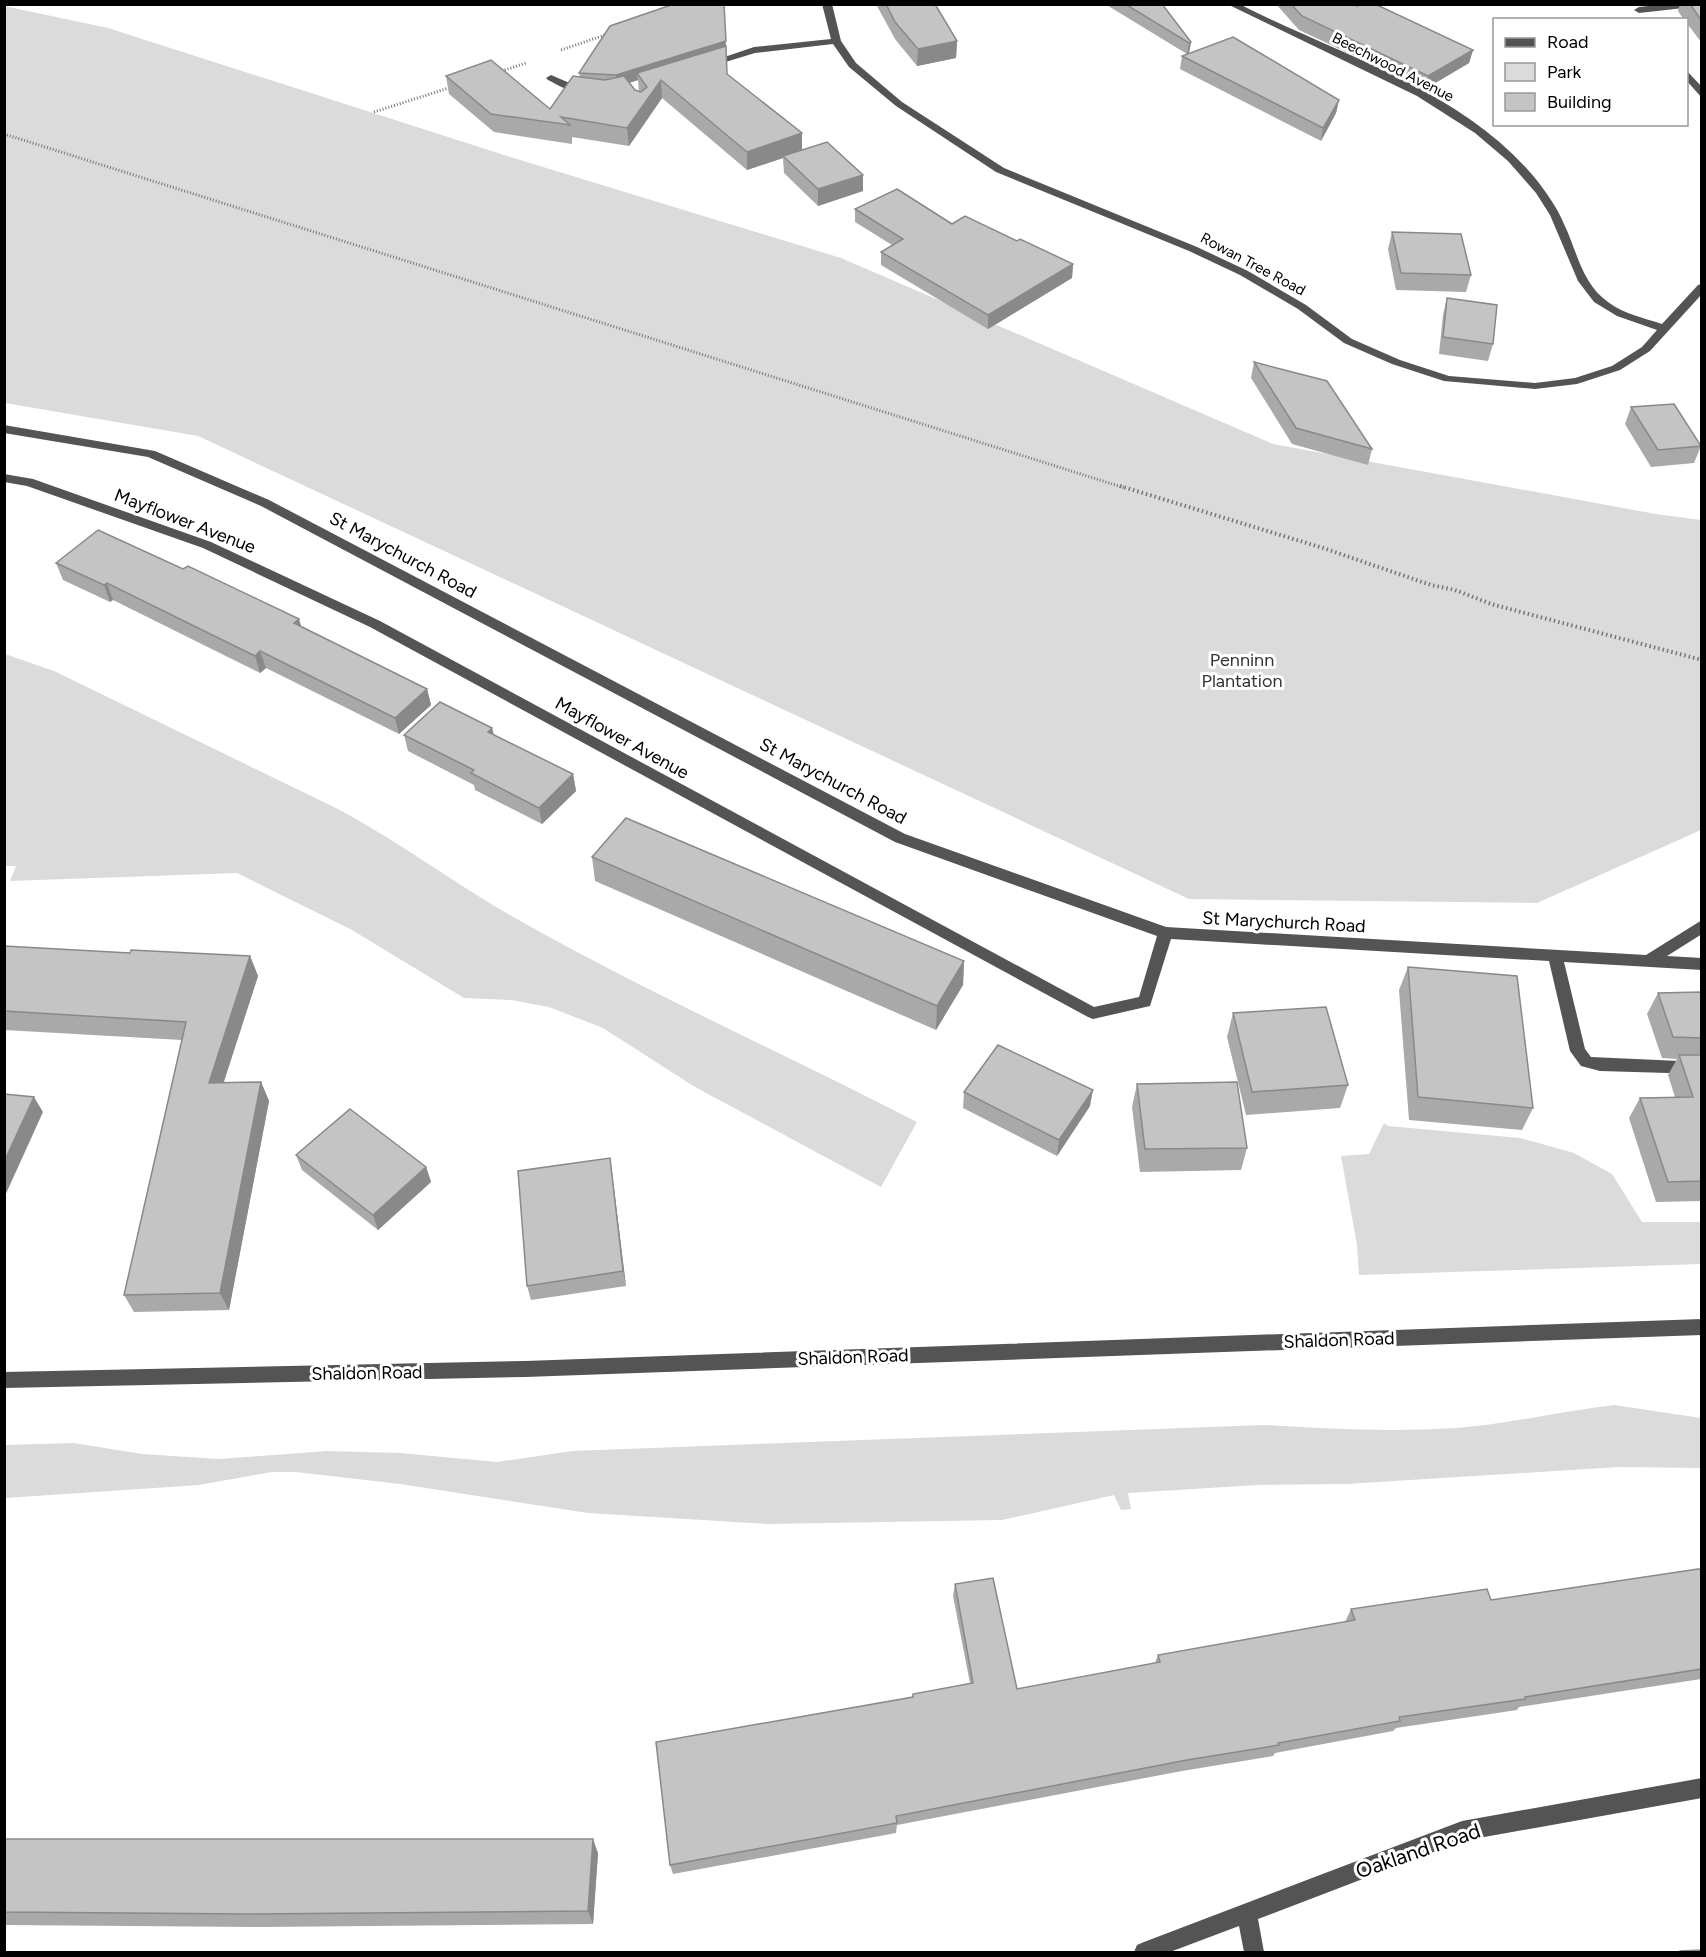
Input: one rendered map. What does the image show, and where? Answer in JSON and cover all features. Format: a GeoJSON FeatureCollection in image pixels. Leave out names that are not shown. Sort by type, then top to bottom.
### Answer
{"type":"FeatureCollection","features":[{"type":"Feature","properties":{"kind":"street","name":"Rowan Tree Road"},"geometry":{"type":"LineString","coordinates":[[827,4],[836,41],[852,65],[899,104],[1000,170],[1193,249],[1244,273],[1302,307],[1348,341],[1396,362],[1448,379],[1535,386],[1567,382],[1616,368],[1646,349],[1701,287]]}},
{"type":"Feature","properties":{"kind":"street","name":"Beechwood Avenue"},"geometry":{"type":"LineString","coordinates":[[1231,4],[1430,100],[1480,131],[1524,171],[1549,206],[1555,215],[1583,284],[1599,302],[1625,315],[1665,329]]}},
{"type":"Feature","properties":{"kind":"street"},"geometry":{"type":"LineString","coordinates":[[1636,7],[1698,4]]}},
{"type":"Feature","properties":{"kind":"street"},"geometry":{"type":"LineString","coordinates":[[1636,7],[1647,18]]}},
{"type":"Feature","properties":{"kind":"street"},"geometry":{"type":"LineString","coordinates":[[698,68],[754,50],[836,41]]}},
{"type":"Feature","properties":{"kind":"street"},"geometry":{"type":"LineString","coordinates":[[1688,76],[1701,95]]}},
{"type":"Feature","properties":{"kind":"street"},"geometry":{"type":"LineString","coordinates":[[551,78],[578,90],[598,91]]}},
{"type":"Feature","properties":{"kind":"street","name":"St Marychurch Road"},"geometry":{"type":"LineString","coordinates":[[4,429],[151,454],[265,503],[900,838],[1165,933],[1701,964]]}},
{"type":"Feature","properties":{"kind":"street","name":"Mayflower Avenue"},"geometry":{"type":"LineString","coordinates":[[4,478],[29,482],[207,545],[375,624],[1093,1013],[1145,1002],[1165,933]]}},
{"type":"Feature","properties":{"kind":"street"},"geometry":{"type":"LineString","coordinates":[[1650,960],[1701,926]]}},
{"type":"Feature","properties":{"kind":"street"},"geometry":{"type":"LineString","coordinates":[[1555,955],[1578,1051],[1586,1062],[1599,1065],[1701,1068]]}},
{"type":"Feature","properties":{"kind":"street","name":"Shaldon Road"},"geometry":{"type":"LineString","coordinates":[[4,1380],[537,1369],[1701,1327]]}},
{"type":"Feature","properties":{"kind":"street","name":"Oakland Road"},"geometry":{"type":"LineString","coordinates":[[1144,1953],[1462,1831],[1701,1788]]}},
{"type":"Feature","properties":{"kind":"street"},"geometry":{"type":"LineString","coordinates":[[1247,1914],[1254,1953]]}},
{"type":"Feature","properties":{"kind":"path"},"geometry":{"type":"LineString","coordinates":[[4,134],[1029,459],[1323,548],[1431,585],[1455,590],[1491,604],[1701,660]]}},
{"type":"Feature","properties":{"kind":"green space","name":"Penninn Plantation"},"geometry":{"type":"Polygon","coordinates":[[[4,6],[108,28],[501,154],[841,258],[1273,444],[1656,514],[1701,520],[1701,830],[1537,903],[1189,899],[198,436],[5,403],[4,6]]]}},
{"type":"Feature","properties":{"kind":"green space"},"geometry":{"type":"Polygon","coordinates":[[[5,654],[54,671],[338,809],[500,909],[572,949],[917,1122],[881,1187],[695,1087],[603,1028],[549,1007],[511,1000],[464,998],[352,930],[237,873],[10,881],[16,866],[5,866],[5,654]]]}},
{"type":"Feature","properties":{"kind":"green space"},"geometry":{"type":"Polygon","coordinates":[[[1384,1123],[1388,1126],[1520,1138],[1574,1153],[1612,1174],[1642,1222],[1701,1222],[1701,1264],[1359,1275],[1357,1245],[1341,1156],[1369,1154],[1384,1123]]]}},
{"type":"Feature","properties":{"kind":"green space"},"geometry":{"type":"Polygon","coordinates":[[[1614,1405],[1701,1418],[1701,1468],[1619,1467],[1346,1484],[1257,1485],[1128,1493],[1131,1509],[1121,1510],[1114,1495],[1002,1520],[767,1524],[588,1513],[400,1484],[296,1472],[272,1472],[199,1485],[5,1498],[5,1445],[74,1443],[142,1454],[219,1459],[327,1451],[400,1453],[497,1462],[572,1451],[1264,1425],[1360,1430],[1456,1428],[1496,1424],[1614,1405]]]}},
{"type":"Feature","properties":{"kind":"building"},"geometry":{"type":"Polygon","coordinates":[[[674,4],[724,4],[726,41],[616,75],[579,73],[610,26],[674,4]]]}},
{"type":"Feature","properties":{"kind":"building"},"geometry":{"type":"Polygon","coordinates":[[[886,4],[935,4],[957,41],[918,49],[895,22],[886,4]]]}},
{"type":"Feature","properties":{"kind":"building"},"geometry":{"type":"Polygon","coordinates":[[[1125,4],[1162,4],[1191,42],[1189,43],[1125,4]]]}},
{"type":"Feature","properties":{"kind":"building"},"geometry":{"type":"Polygon","coordinates":[[[1291,4],[1355,4],[1357,6],[1375,4],[1473,50],[1428,76],[1302,16],[1291,4]]]}},
{"type":"Feature","properties":{"kind":"building"},"geometry":{"type":"Polygon","coordinates":[[[1690,4],[1701,4],[1701,20],[1690,4]]]}},
{"type":"Feature","properties":{"kind":"building"},"geometry":{"type":"Polygon","coordinates":[[[1233,37],[1339,100],[1323,128],[1182,56],[1233,37]]]}},
{"type":"Feature","properties":{"kind":"building"},"geometry":{"type":"Polygon","coordinates":[[[726,46],[727,74],[802,133],[747,152],[661,80],[627,128],[561,117],[570,125],[491,114],[446,76],[491,60],[550,109],[573,76],[605,80],[624,76],[635,90],[641,92],[647,87],[637,73],[726,46]]]}},
{"type":"Feature","properties":{"kind":"building"},"geometry":{"type":"Polygon","coordinates":[[[827,142],[863,175],[818,189],[783,156],[827,142]]]}},
{"type":"Feature","properties":{"kind":"building"},"geometry":{"type":"Polygon","coordinates":[[[897,189],[952,224],[965,216],[1073,264],[988,315],[881,252],[903,239],[855,209],[897,189]]]}},
{"type":"Feature","properties":{"kind":"building"},"geometry":{"type":"Polygon","coordinates":[[[1392,232],[1461,234],[1471,275],[1401,273],[1392,232]]]}},
{"type":"Feature","properties":{"kind":"building"},"geometry":{"type":"Polygon","coordinates":[[[1447,298],[1497,305],[1493,344],[1443,337],[1447,298]]]}},
{"type":"Feature","properties":{"kind":"building"},"geometry":{"type":"Polygon","coordinates":[[[1254,362],[1327,381],[1372,449],[1296,428],[1254,362]]]}},
{"type":"Feature","properties":{"kind":"building"},"geometry":{"type":"Polygon","coordinates":[[[1674,404],[1701,446],[1658,450],[1631,407],[1674,404]]]}},
{"type":"Feature","properties":{"kind":"building"},"geometry":{"type":"Polygon","coordinates":[[[98,530],[183,569],[188,566],[299,619],[294,623],[427,689],[395,718],[260,651],[255,656],[107,583],[104,585],[56,563],[98,530]]]}},
{"type":"Feature","properties":{"kind":"building"},"geometry":{"type":"Polygon","coordinates":[[[440,702],[492,728],[488,732],[573,774],[539,808],[471,773],[474,770],[404,735],[440,702]]]}},
{"type":"Feature","properties":{"kind":"building"},"geometry":{"type":"Polygon","coordinates":[[[626,818],[964,961],[937,1006],[592,857],[626,818]]]}},
{"type":"Feature","properties":{"kind":"building"},"geometry":{"type":"Polygon","coordinates":[[[4,946],[130,953],[131,950],[250,956],[209,1083],[261,1082],[220,1293],[124,1295],[186,1022],[4,1011],[4,946]]]}},
{"type":"Feature","properties":{"kind":"building"},"geometry":{"type":"Polygon","coordinates":[[[1408,967],[1517,976],[1533,1108],[1418,1097],[1408,967]]]}},
{"type":"Feature","properties":{"kind":"building"},"geometry":{"type":"Polygon","coordinates":[[[1701,992],[1701,1038],[1673,1037],[1658,993],[1701,992]]]}},
{"type":"Feature","properties":{"kind":"building"},"geometry":{"type":"Polygon","coordinates":[[[1326,1007],[1348,1085],[1252,1092],[1233,1013],[1326,1007]]]}},
{"type":"Feature","properties":{"kind":"building"},"geometry":{"type":"Polygon","coordinates":[[[998,1045],[1093,1090],[1059,1140],[964,1092],[998,1045]]]}},
{"type":"Feature","properties":{"kind":"building"},"geometry":{"type":"Polygon","coordinates":[[[1679,1055],[1701,1055],[1701,1181],[1668,1182],[1640,1098],[1693,1097],[1679,1055]]]}},
{"type":"Feature","properties":{"kind":"building"},"geometry":{"type":"Polygon","coordinates":[[[1237,1082],[1247,1148],[1145,1149],[1137,1084],[1237,1082]]]}},
{"type":"Feature","properties":{"kind":"building"},"geometry":{"type":"Polygon","coordinates":[[[4,1094],[34,1097],[4,1162],[4,1094]]]}},
{"type":"Feature","properties":{"kind":"building"},"geometry":{"type":"Polygon","coordinates":[[[350,1109],[426,1167],[373,1215],[296,1155],[350,1109]]]}},
{"type":"Feature","properties":{"kind":"building"},"geometry":{"type":"Polygon","coordinates":[[[610,1158],[623,1271],[527,1286],[518,1171],[610,1158]]]}},
{"type":"Feature","properties":{"kind":"building"},"geometry":{"type":"Polygon","coordinates":[[[1701,1569],[1701,1669],[1525,1697],[1525,1699],[1399,1717],[1400,1721],[896,1816],[897,1823],[670,1865],[656,1742],[913,1697],[913,1694],[973,1683],[955,1584],[993,1578],[1017,1689],[1160,1662],[1158,1655],[1355,1620],[1351,1609],[1487,1589],[1491,1600],[1701,1569]]]}},
{"type":"Feature","properties":{"kind":"building"},"geometry":{"type":"Polygon","coordinates":[[[4,1839],[593,1839],[588,1911],[248,1914],[4,1912],[4,1839]]]}},
{"type":"Feature","properties":{"kind":"building"},"geometry":{"type":"Polygon","coordinates":[[[1701,1950],[1701,1953],[1680,1953],[1680,1951],[1701,1950]]]}}]}
